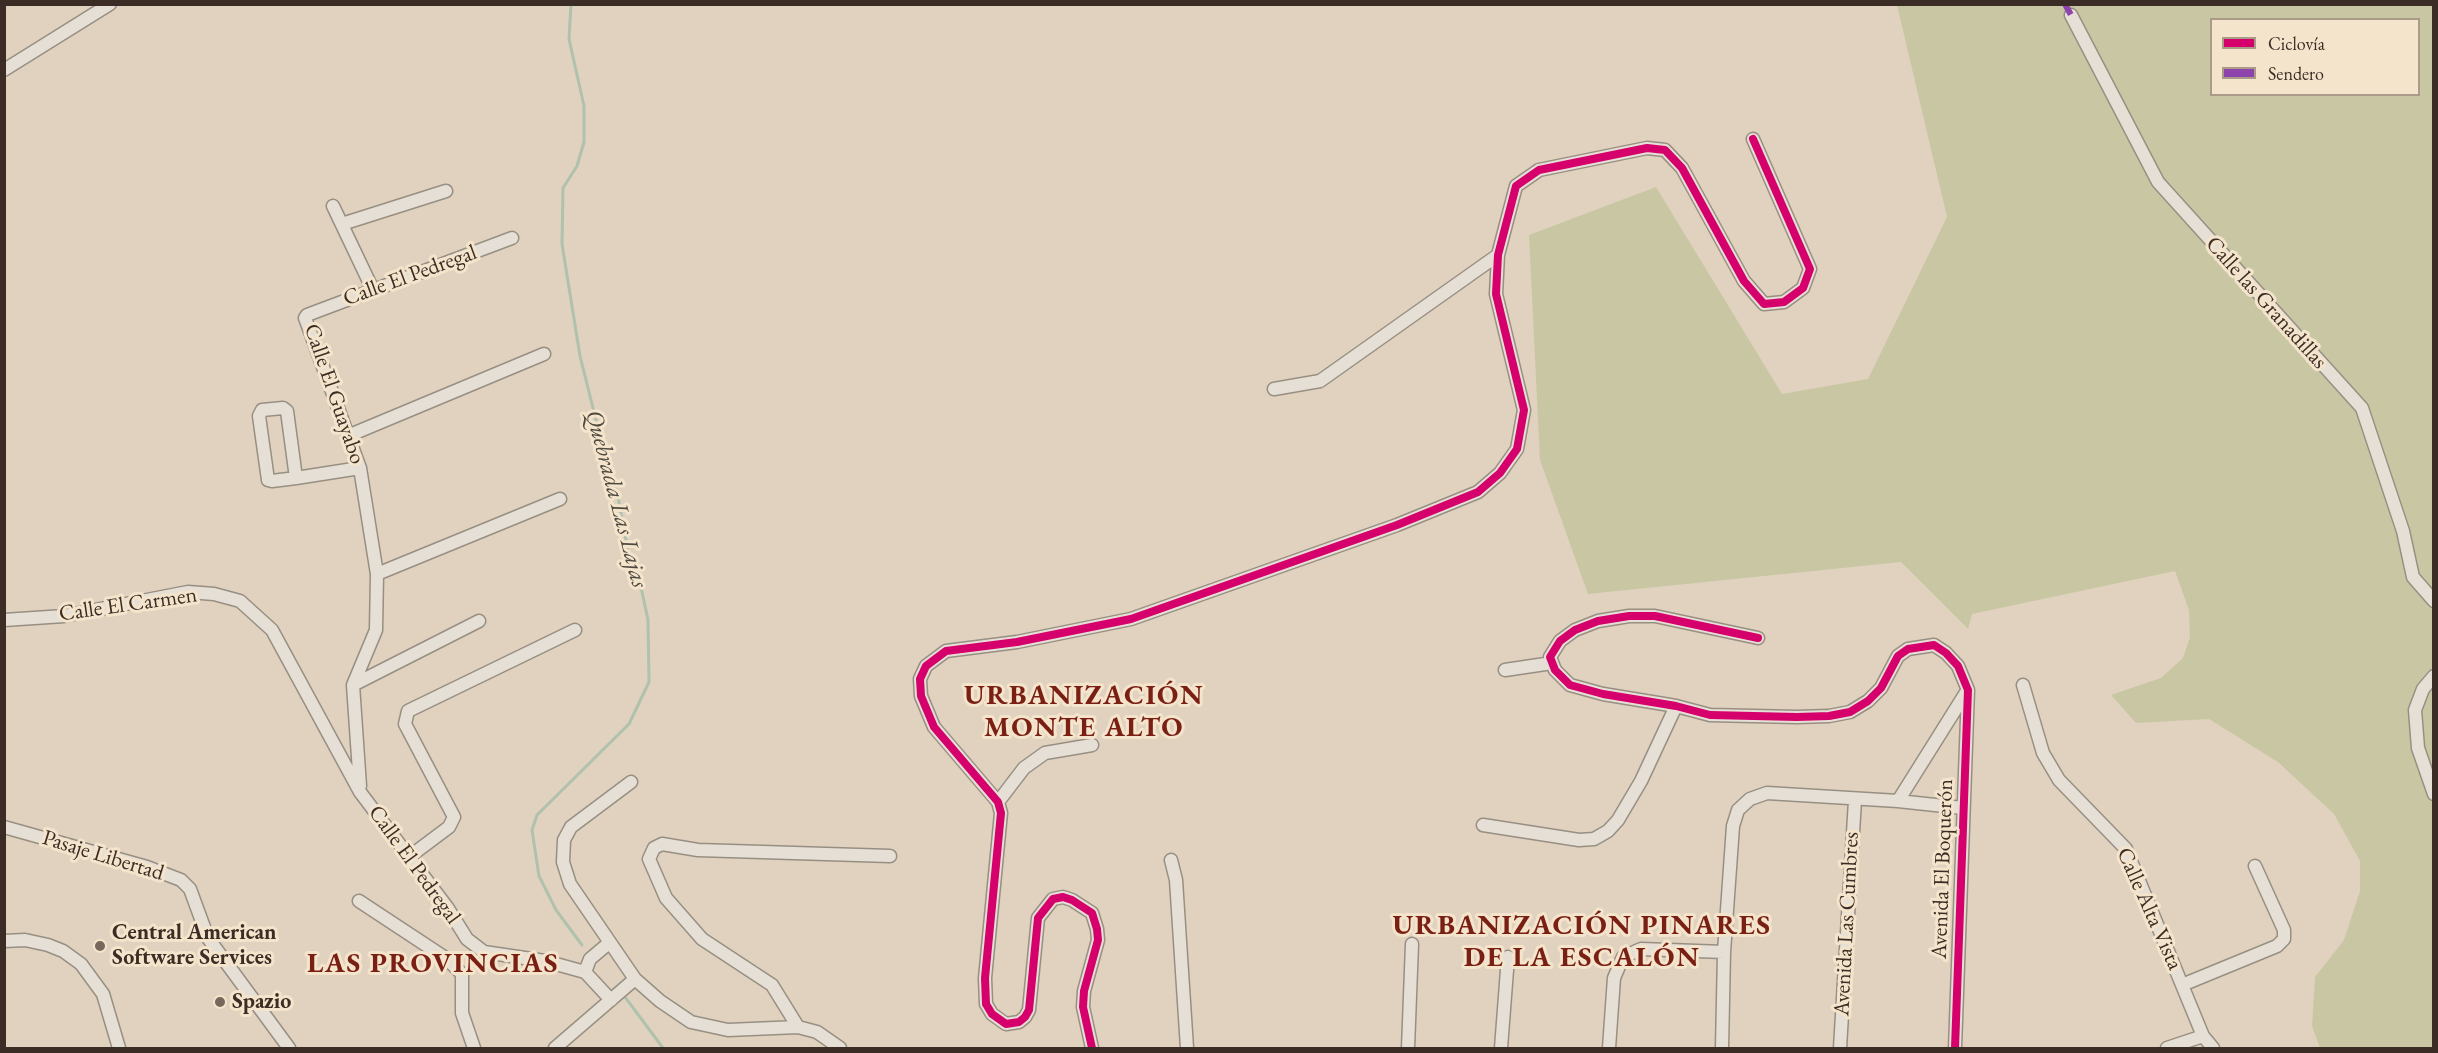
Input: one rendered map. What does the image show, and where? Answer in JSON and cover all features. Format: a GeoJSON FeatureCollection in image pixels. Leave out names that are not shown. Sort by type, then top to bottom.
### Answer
{"type":"FeatureCollection","features":[{"type":"Feature","properties":{"kind":"street"},"geometry":{"type":"LineString","coordinates":[[4,70],[110,4]]}},
{"type":"Feature","properties":{"kind":"street","name":"Calle las Granadillas"},"geometry":{"type":"LineString","coordinates":[[2071,15],[2158,182],[2362,408],[2403,531],[2413,577],[2433,601]]}},
{"type":"Feature","properties":{"kind":"street"},"geometry":{"type":"LineString","coordinates":[[1092,1048],[1083,1006],[1084,991],[1098,940],[1097,929],[1092,914],[1072,900],[1063,897],[1053,899],[1038,918],[1029,1010],[1025,1017],[1019,1022],[1006,1024],[992,1014],[986,1004],[985,978],[1001,826],[998,802],[933,727],[921,696],[920,679],[926,666],[946,651],[1017,642],[1131,619],[1397,525],[1478,492],[1500,473],[1517,449],[1524,410],[1496,294],[1498,255],[1516,186],[1539,170],[1647,148],[1665,150],[1682,168],[1744,281],[1764,304],[1784,302],[1803,288],[1810,269],[1753,139]]}},
{"type":"Feature","properties":{"kind":"street"},"geometry":{"type":"LineString","coordinates":[[342,224],[446,191]]}},
{"type":"Feature","properties":{"kind":"street"},"geometry":{"type":"LineString","coordinates":[[333,206],[373,290]]}},
{"type":"Feature","properties":{"kind":"street","name":"Calle El Pedregal"},"geometry":{"type":"LineString","coordinates":[[307,315],[512,238]]}},
{"type":"Feature","properties":{"kind":"street"},"geometry":{"type":"LineString","coordinates":[[1274,389],[1320,381],[1498,255]]}},
{"type":"Feature","properties":{"kind":"street","name":"Calle El Guayabo"},"geometry":{"type":"LineString","coordinates":[[307,315],[305,322],[350,435],[360,468],[377,574],[376,630],[353,685],[360,792]]}},
{"type":"Feature","properties":{"kind":"street"},"geometry":{"type":"LineString","coordinates":[[350,435],[544,354]]}},
{"type":"Feature","properties":{"kind":"street"},"geometry":{"type":"LineString","coordinates":[[296,478],[287,411],[284,408],[262,410],[259,416],[268,480],[296,478],[360,468]]}},
{"type":"Feature","properties":{"kind":"street"},"geometry":{"type":"LineString","coordinates":[[377,574],[560,500]]}},
{"type":"Feature","properties":{"kind":"street","name":"Calle El Carmen"},"geometry":{"type":"LineString","coordinates":[[4,620],[64,616],[188,592],[240,601],[272,630],[360,792]]}},
{"type":"Feature","properties":{"kind":"street"},"geometry":{"type":"LineString","coordinates":[[1758,638],[1655,616],[1629,616],[1598,621],[1575,630],[1560,641],[1550,657],[1555,670],[1570,685],[1603,694],[1676,706],[1710,715],[1797,717],[1829,716],[1850,712],[1868,701],[1881,688],[1898,656],[1908,649],[1934,645],[1946,653],[1958,666],[1968,690],[1898,801]]}},
{"type":"Feature","properties":{"kind":"street"},"geometry":{"type":"LineString","coordinates":[[353,685],[479,621]]}},
{"type":"Feature","properties":{"kind":"street"},"geometry":{"type":"LineString","coordinates":[[409,857],[449,828],[454,818],[405,724],[408,711],[574,630]]}},
{"type":"Feature","properties":{"kind":"street"},"geometry":{"type":"LineString","coordinates":[[1505,670],[1552,663]]}},
{"type":"Feature","properties":{"kind":"street"},"geometry":{"type":"LineString","coordinates":[[2433,676],[2423,689],[2415,710],[2418,748],[2433,795]]}},
{"type":"Feature","properties":{"kind":"street","name":"Calle Alta Vista"},"geometry":{"type":"LineString","coordinates":[[2023,685],[2043,753],[2059,780],[2126,849],[2203,1036],[2213,1048]]}},
{"type":"Feature","properties":{"kind":"street","name":"Avenida El Boquerón"},"geometry":{"type":"LineString","coordinates":[[1959,1048],[1968,690]]}},
{"type":"Feature","properties":{"kind":"street"},"geometry":{"type":"LineString","coordinates":[[1483,825],[1579,840],[1594,839],[1608,831],[1618,820],[1641,781],[1676,706]]}},
{"type":"Feature","properties":{"kind":"street"},"geometry":{"type":"LineString","coordinates":[[998,802],[1024,768],[1045,753],[1092,745]]}},
{"type":"Feature","properties":{"kind":"street"},"geometry":{"type":"LineString","coordinates":[[631,782],[571,826],[564,840],[563,862],[570,884],[635,979],[660,1001],[691,1022],[728,1030],[798,1027],[817,1032],[840,1048]]}},
{"type":"Feature","properties":{"kind":"street","name":"Calle El Pedregal"},"geometry":{"type":"LineString","coordinates":[[360,792],[447,907],[467,939],[484,952],[545,961],[585,972]]}},
{"type":"Feature","properties":{"kind":"street","name":"Avenida El Boquerón"},"geometry":{"type":"LineString","coordinates":[[1724,952],[1732,826],[1738,810],[1750,799],[1767,793],[1898,801],[1964,808]]}},
{"type":"Feature","properties":{"kind":"street","name":"Avenida Las Cumbres"},"geometry":{"type":"LineString","coordinates":[[1840,1048],[1854,800]]}},
{"type":"Feature","properties":{"kind":"street","name":"Pasaje Libertad"},"geometry":{"type":"LineString","coordinates":[[4,827],[147,867],[181,880],[190,889],[208,938],[237,982],[289,1048]]}},
{"type":"Feature","properties":{"kind":"street"},"geometry":{"type":"LineString","coordinates":[[798,1027],[772,985],[702,939],[666,898],[649,859],[654,848],[662,844],[698,850],[890,856]]}},
{"type":"Feature","properties":{"kind":"street"},"geometry":{"type":"LineString","coordinates":[[1171,860],[1176,880],[1187,1048]]}},
{"type":"Feature","properties":{"kind":"street"},"geometry":{"type":"LineString","coordinates":[[2182,985],[2277,946],[2284,939],[2284,930],[2255,866]]}},
{"type":"Feature","properties":{"kind":"street","name":"Calle El Pedregal"},"geometry":{"type":"LineString","coordinates":[[359,901],[447,958],[462,974],[462,1013],[474,1048]]}},
{"type":"Feature","properties":{"kind":"street"},"geometry":{"type":"LineString","coordinates":[[4,941],[25,940],[48,945],[63,951],[81,964],[103,994],[119,1048]]}},
{"type":"Feature","properties":{"kind":"street"},"geometry":{"type":"LineString","coordinates":[[609,943],[590,959],[585,972],[611,1000]]}},
{"type":"Feature","properties":{"kind":"street"},"geometry":{"type":"LineString","coordinates":[[1408,1048],[1413,944]]}},
{"type":"Feature","properties":{"kind":"street"},"geometry":{"type":"LineString","coordinates":[[1609,1048],[1614,978],[1623,957],[1641,949],[1724,952],[1722,1048]]}},
{"type":"Feature","properties":{"kind":"street"},"geometry":{"type":"LineString","coordinates":[[1501,1048],[1508,957]]}},
{"type":"Feature","properties":{"kind":"street"},"geometry":{"type":"LineString","coordinates":[[555,1048],[635,979]]}},
{"type":"Feature","properties":{"kind":"street"},"geometry":{"type":"LineString","coordinates":[[2167,1048],[2203,1036]]}},
{"type":"Feature","properties":{"kind":"shaded area"},"geometry":{"type":"Polygon","coordinates":[[[1897,5],[2433,5],[2433,1048],[2320,1048],[2312,1026],[2315,977],[2344,940],[2360,891],[2360,861],[2334,814],[2278,762],[2209,719],[2136,723],[2111,695],[2161,678],[2183,658],[2190,637],[2189,610],[2175,571],[1972,614],[1968,629],[1901,562],[1588,594],[1540,460],[1529,235],[1656,187],[1782,394],[1868,379],[1947,217],[1897,5]]]}},
{"type":"Feature","properties":{"kind":"waterway","name":"Quebrada Las Lajas"},"geometry":{"type":"LineString","coordinates":[[571,4],[569,39],[584,106],[584,142],[577,166],[563,188],[562,244],[580,356],[598,428],[600,459],[617,491],[628,551],[638,573],[648,620],[649,682],[629,724],[537,815],[532,830],[539,876],[556,910],[582,945]]}},
{"type":"Feature","properties":{"kind":"waterway","name":"Quebrada Las Lajas"},"geometry":{"type":"LineString","coordinates":[[625,997],[663,1048]]}},
{"type":"Feature","properties":{"kind":"marked path"},"geometry":{"type":"LineString","coordinates":[[2065,4],[2071,15]]}},
{"type":"Feature","properties":{"kind":"cycle path"},"geometry":{"type":"LineString","coordinates":[[1092,1048],[1083,1007],[1084,991],[1098,940],[1097,929],[1092,913],[1072,900],[1063,897],[1053,899],[1038,918],[1029,1010],[1025,1017],[1019,1022],[1006,1024],[992,1014],[986,1004],[985,978],[1001,813],[998,802],[934,727],[921,696],[920,679],[926,666],[946,651],[1017,642],[1131,619],[1397,525],[1478,492],[1500,473],[1517,449],[1524,410],[1496,294],[1498,255],[1516,186],[1539,170],[1647,148],[1665,150],[1682,168],[1744,281],[1764,304],[1784,302],[1803,288],[1810,269],[1753,139]]}},
{"type":"Feature","properties":{"kind":"cycle path"},"geometry":{"type":"LineString","coordinates":[[1758,638],[1655,616],[1629,616],[1598,621],[1575,630],[1560,641],[1550,657],[1555,670],[1570,685],[1603,694],[1676,706],[1710,715],[1797,717],[1829,716],[1850,712],[1868,701],[1881,688],[1898,656],[1908,649],[1934,645],[1946,653],[1958,666],[1968,690],[1955,1048]]}},
{"type":"Feature","properties":{"kind":"place","name":"Central American Software Services"},"geometry":{"type":"Point","coordinates":[100,946]}},
{"type":"Feature","properties":{"kind":"place","name":"Spazio"},"geometry":{"type":"Point","coordinates":[220,1002]}},
{"type":"Feature","properties":{"kind":"district","name":"URBANIZACIÓN MONTE ALTO"},"geometry":{"type":"Point","coordinates":[1084,712]}},
{"type":"Feature","properties":{"kind":"district","name":"URBANIZACIÓN PINARES DE LA ESCALÓN"},"geometry":{"type":"Point","coordinates":[1582,942]}},
{"type":"Feature","properties":{"kind":"district","name":"LAS PROVINCIAS"},"geometry":{"type":"Point","coordinates":[433,964]}}]}
